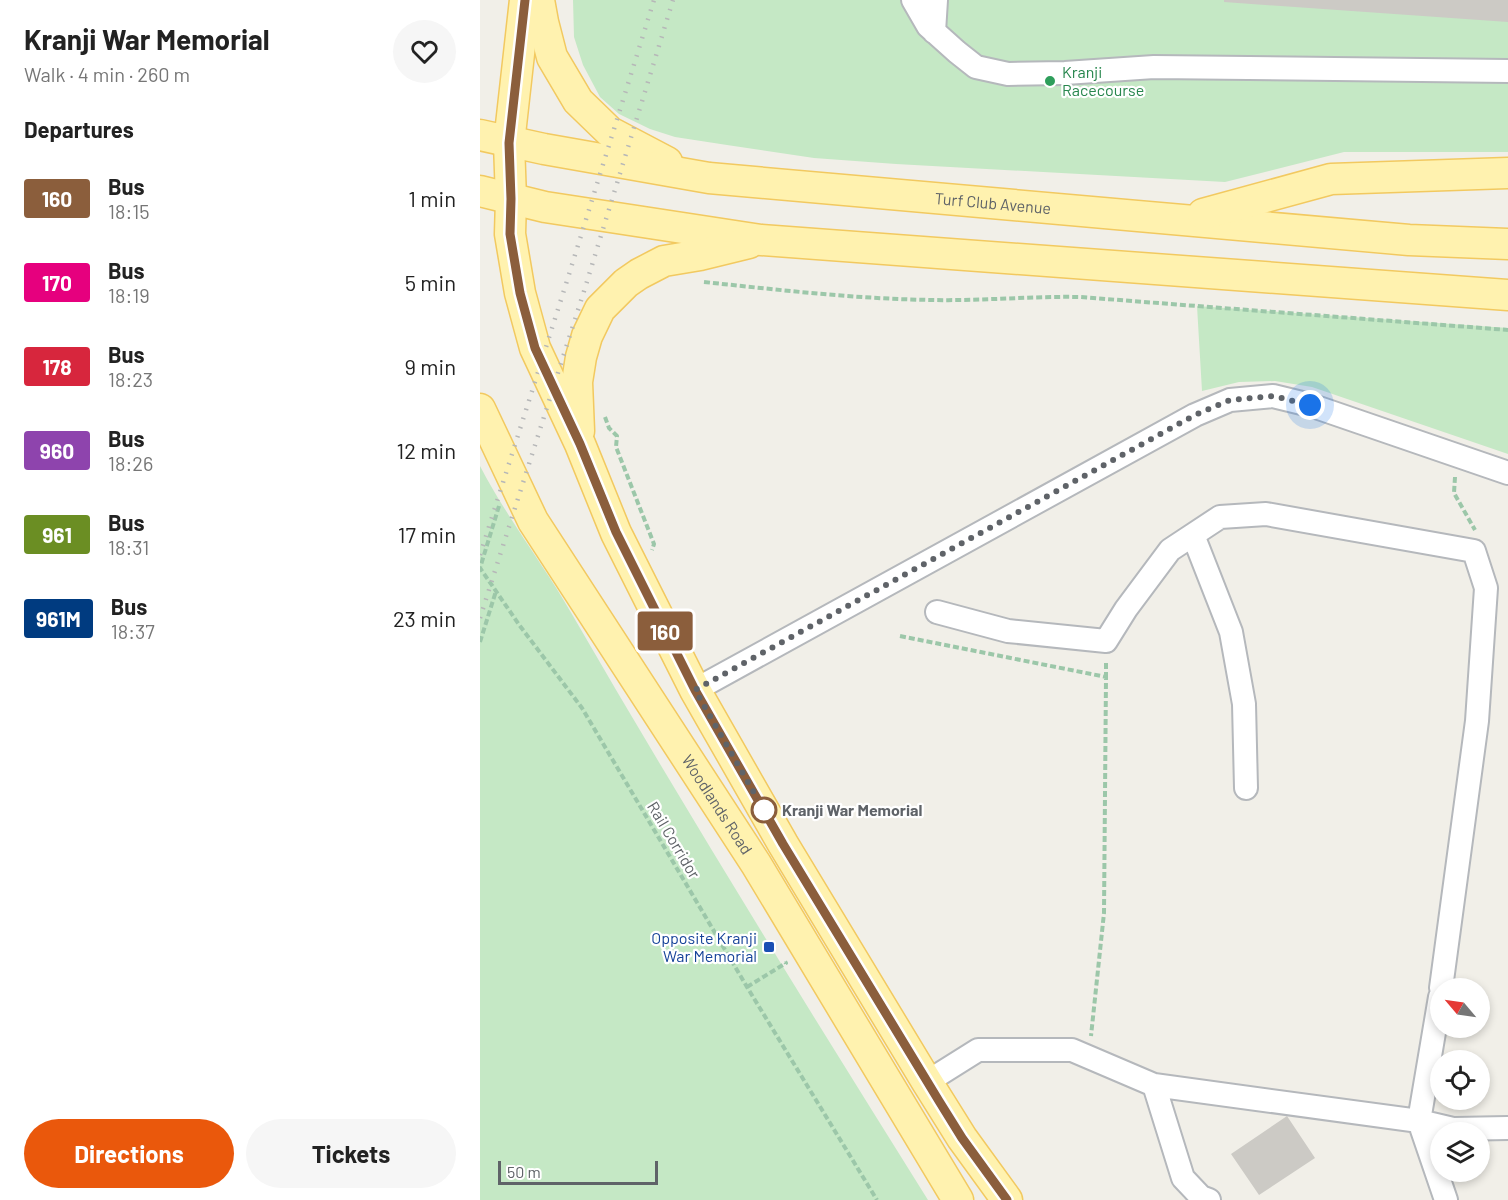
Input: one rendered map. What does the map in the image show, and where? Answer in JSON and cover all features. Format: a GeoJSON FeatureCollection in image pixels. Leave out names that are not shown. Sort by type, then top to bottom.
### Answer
{"type":"FeatureCollection","features":[{"type":"Feature","properties":{"kind":"main road"},"geometry":{"type":"LineString","coordinates":[[525,0],[509,143],[510,234],[523,304],[535,348],[580,444],[616,532],[695,690],[783,844],[927,1082],[962,1138],[1007,1200]]}},
{"type":"Feature","properties":{"kind":"main road"},"geometry":{"type":"LineString","coordinates":[[539,0],[552,57],[578,101],[610,132],[659,159],[709,178]]}},
{"type":"Feature","properties":{"kind":"main road","name":"Turf Club Avenue"},"geometry":{"type":"LineString","coordinates":[[480,135],[509,143],[709,178],[1409,240],[1508,244]]}},
{"type":"Feature","properties":{"kind":"main road"},"geometry":{"type":"LineString","coordinates":[[1183,220],[1331,179],[1508,173]]}},
{"type":"Feature","properties":{"kind":"main road"},"geometry":{"type":"LineString","coordinates":[[480,191],[545,207],[761,240],[1508,295]]}},
{"type":"Feature","properties":{"kind":"main road"},"geometry":{"type":"LineString","coordinates":[[580,444],[577,382],[587,336],[600,309],[626,283],[664,261],[761,240]]}},
{"type":"Feature","properties":{"kind":"main road","name":"Woodlands Road"},"geometry":{"type":"LineString","coordinates":[[480,409],[532,521],[756,864],[958,1200]]}},
{"type":"Feature","properties":{"kind":"street"},"geometry":{"type":"LineString","coordinates":[[913,0],[928,26],[976,67],[1008,74],[1154,67],[1508,71]]}},
{"type":"Feature","properties":{"kind":"street"},"geometry":{"type":"LineString","coordinates":[[934,32],[936,0]]}},
{"type":"Feature","properties":{"kind":"street"},"geometry":{"type":"LineString","coordinates":[[695,690],[1184,421],[1230,400],[1273,396],[1310,405],[1508,473]]}},
{"type":"Feature","properties":{"kind":"street"},"geometry":{"type":"LineString","coordinates":[[937,612],[1008,632],[1106,641],[1126,609],[1170,550],[1220,517],[1266,514],[1474,551],[1486,588],[1477,721],[1442,978]]}},
{"type":"Feature","properties":{"kind":"street"},"geometry":{"type":"LineString","coordinates":[[1193,535],[1231,632],[1244,704],[1246,788]]}},
{"type":"Feature","properties":{"kind":"street"},"geometry":{"type":"LineString","coordinates":[[1433,1038],[1419,1121],[1446,1200]]}},
{"type":"Feature","properties":{"kind":"street"},"geometry":{"type":"LineString","coordinates":[[927,1082],[978,1050],[1072,1050],[1154,1085],[1419,1121],[1453,1129],[1508,1128]]}},
{"type":"Feature","properties":{"kind":"street"},"geometry":{"type":"LineString","coordinates":[[1154,1085],[1183,1178],[1201,1197],[1209,1200]]}},
{"type":"Feature","properties":{"kind":"path"},"geometry":{"type":"LineString","coordinates":[[699,281],[780,290],[931,300],[1080,297],[1508,330]]}},
{"type":"Feature","properties":{"kind":"path"},"geometry":{"type":"LineString","coordinates":[[603,411],[609,428],[617,436],[617,451],[654,544],[651,555]]}},
{"type":"Feature","properties":{"kind":"path"},"geometry":{"type":"LineString","coordinates":[[1455,455],[1454,493],[1475,530],[1474,551]]}},
{"type":"Feature","properties":{"kind":"path","name":"Rail Corridor"},"geometry":{"type":"LineString","coordinates":[[500,503],[480,568],[582,708],[747,987],[877,1200]]}},
{"type":"Feature","properties":{"kind":"path"},"geometry":{"type":"LineString","coordinates":[[480,642],[496,591]]}},
{"type":"Feature","properties":{"kind":"path"},"geometry":{"type":"LineString","coordinates":[[900,636],[1106,677],[1104,913],[1089,1057]]}},
{"type":"Feature","properties":{"kind":"path"},"geometry":{"type":"LineString","coordinates":[[747,987],[786,963],[780,954]]}},
{"type":"Feature","properties":{"kind":"green space","name":"Kranji Racecourse"},"geometry":{"type":"Polygon","coordinates":[[[573,0],[1508,0],[1508,152],[1344,152],[1225,182],[814,158],[675,137],[650,129],[619,114],[600,97],[583,65],[574,37],[573,0]]]}},
{"type":"Feature","properties":{"kind":"green space"},"geometry":{"type":"Polygon","coordinates":[[[1197,306],[1508,328],[1508,454],[1312,387],[1275,381],[1239,382],[1202,391],[1197,306]]]}},
{"type":"Feature","properties":{"kind":"green space"},"geometry":{"type":"Polygon","coordinates":[[[480,466],[562,597],[748,910],[928,1200],[480,1200],[480,466]]]}},
{"type":"Feature","properties":{"kind":"building"},"geometry":{"type":"Polygon","coordinates":[[[1224,0],[1508,0],[1508,22],[1224,2],[1224,0]]]}},
{"type":"Feature","properties":{"kind":"building"},"geometry":{"type":"Polygon","coordinates":[[[1287,1116],[1315,1158],[1259,1195],[1231,1154],[1287,1116]]]}},
{"type":"Feature","properties":{"kind":"railway"},"geometry":{"type":"LineString","coordinates":[[480,555],[654,0]]}},
{"type":"Feature","properties":{"kind":"railway"},"geometry":{"type":"LineString","coordinates":[[480,618],[585,288],[673,0]]}},
{"type":"Feature","properties":{"kind":"bus line","name":"160"},"geometry":{"type":"LineString","coordinates":[[525,0],[509,143],[510,234],[520,293],[535,348],[580,444],[616,532],[695,690],[783,844],[939,1101],[962,1138],[1007,1200]]}},
{"type":"Feature","properties":{"kind":"place","name":"Kranji Racecourse"},"geometry":{"type":"Point","coordinates":[1050,81]}},
{"type":"Feature","properties":{"kind":"place","name":"Kranji War Memorial"},"geometry":{"type":"Point","coordinates":[764,810]}},
{"type":"Feature","properties":{"kind":"place","name":"Opposite Kranji War Memorial"},"geometry":{"type":"Point","coordinates":[769,947]}},
{"type":"Feature","properties":{"kind":"route"},"geometry":{"type":"LineString","coordinates":[[764,810],[695,690],[1195,415],[1230,400],[1273,396],[1310,405]]}}]}
